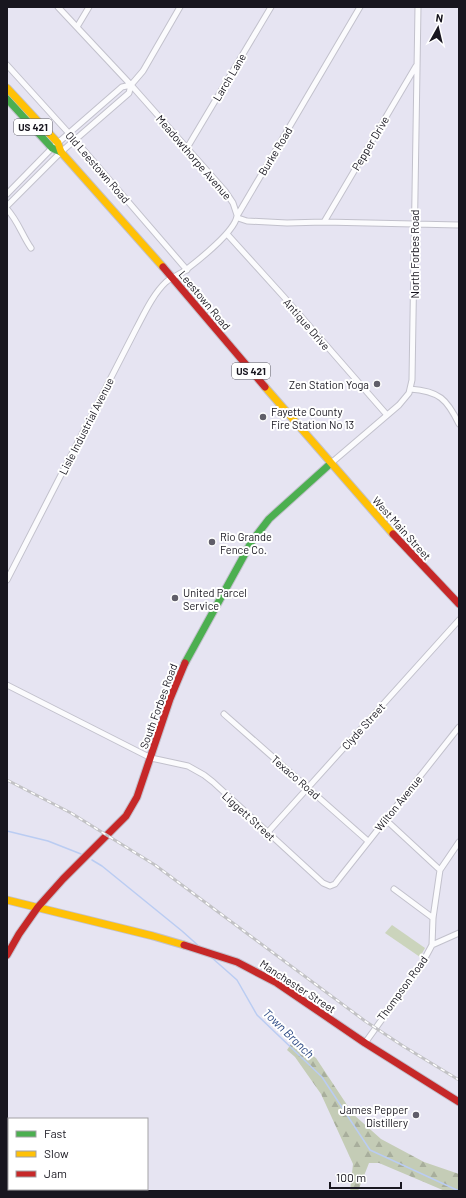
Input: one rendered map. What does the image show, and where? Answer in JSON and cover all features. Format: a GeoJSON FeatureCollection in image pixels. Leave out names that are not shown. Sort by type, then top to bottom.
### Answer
{"type":"FeatureCollection","features":[{"type":"Feature","properties":{"kind":"main road","name":"Leestown Road"},"geometry":{"type":"LineString","coordinates":[[7,88],[55,146]]}},
{"type":"Feature","properties":{"kind":"main road","name":"Leestown Road"},"geometry":{"type":"LineString","coordinates":[[7,99],[61,152],[172,278],[330,464]]}},
{"type":"Feature","properties":{"kind":"main road","name":"West Main Street"},"geometry":{"type":"LineString","coordinates":[[330,464],[412,556],[459,604]]}},
{"type":"Feature","properties":{"kind":"main road","name":"South Forbes Road"},"geometry":{"type":"LineString","coordinates":[[7,954],[38,906],[126,816],[138,797],[173,692],[183,667],[252,541],[269,519],[330,464]]}},
{"type":"Feature","properties":{"kind":"main road","name":"Manchester Street"},"geometry":{"type":"LineString","coordinates":[[7,900],[38,906],[226,957],[277,983],[364,1043],[459,1102]]}},
{"type":"Feature","properties":{"kind":"street","name":"Meadowthorpe Avenue"},"geometry":{"type":"LineString","coordinates":[[58,7],[131,85],[230,198],[237,216]]}},
{"type":"Feature","properties":{"kind":"street"},"geometry":{"type":"LineString","coordinates":[[77,27],[89,7]]}},
{"type":"Feature","properties":{"kind":"street"},"geometry":{"type":"LineString","coordinates":[[7,206],[61,152],[128,95],[131,85],[143,71],[180,7]]}},
{"type":"Feature","properties":{"kind":"street","name":"Larch Lane"},"geometry":{"type":"LineString","coordinates":[[187,148],[271,7]]}},
{"type":"Feature","properties":{"kind":"street","name":"Burke Road"},"geometry":{"type":"LineString","coordinates":[[172,278],[186,270],[234,226],[237,216],[360,7]]}},
{"type":"Feature","properties":{"kind":"street","name":"North Forbes Road"},"geometry":{"type":"LineString","coordinates":[[410,390],[413,353],[418,7]]}},
{"type":"Feature","properties":{"kind":"street","name":"Old Leestown Road"},"geometry":{"type":"LineString","coordinates":[[7,65],[69,133],[186,270]]}},
{"type":"Feature","properties":{"kind":"street","name":"Pepper Drive"},"geometry":{"type":"LineString","coordinates":[[324,222],[417,65]]}},
{"type":"Feature","properties":{"kind":"street"},"geometry":{"type":"LineString","coordinates":[[7,194],[69,133],[122,87],[131,85]]}},
{"type":"Feature","properties":{"kind":"street"},"geometry":{"type":"LineString","coordinates":[[7,209],[20,226],[25,240],[31,248]]}},
{"type":"Feature","properties":{"kind":"street"},"geometry":{"type":"LineString","coordinates":[[237,216],[240,219],[247,220],[287,223],[324,222],[459,225]]}},
{"type":"Feature","properties":{"kind":"street","name":"Antique Drive"},"geometry":{"type":"LineString","coordinates":[[227,234],[387,415]]}},
{"type":"Feature","properties":{"kind":"street","name":"Lisle Industrial Avenue"},"geometry":{"type":"LineString","coordinates":[[7,580],[136,329],[161,288],[172,278]]}},
{"type":"Feature","properties":{"kind":"street"},"geometry":{"type":"LineString","coordinates":[[330,464],[405,399],[410,390],[428,391],[437,394],[451,408],[459,424]]}},
{"type":"Feature","properties":{"kind":"street","name":"Clyde Street"},"geometry":{"type":"LineString","coordinates":[[268,832],[459,620]]}},
{"type":"Feature","properties":{"kind":"street"},"geometry":{"type":"LineString","coordinates":[[7,685],[151,758]]}},
{"type":"Feature","properties":{"kind":"street","name":"Texaco Road"},"geometry":{"type":"LineString","coordinates":[[224,714],[368,840]]}},
{"type":"Feature","properties":{"kind":"street","name":"Wilton Avenue"},"geometry":{"type":"LineString","coordinates":[[338,880],[368,840],[386,820],[459,727]]}},
{"type":"Feature","properties":{"kind":"street","name":"Liggett Street"},"geometry":{"type":"LineString","coordinates":[[151,758],[188,766],[204,775],[323,883],[332,886],[338,880]]}},
{"type":"Feature","properties":{"kind":"street"},"geometry":{"type":"LineString","coordinates":[[386,820],[440,870]]}},
{"type":"Feature","properties":{"kind":"street","name":"Thompson Road"},"geometry":{"type":"LineString","coordinates":[[364,1043],[413,976],[432,945],[433,918],[440,870],[459,842]]}},
{"type":"Feature","properties":{"kind":"street"},"geometry":{"type":"LineString","coordinates":[[394,889],[433,918]]}},
{"type":"Feature","properties":{"kind":"street"},"geometry":{"type":"LineString","coordinates":[[432,945],[459,933]]}},
{"type":"Feature","properties":{"kind":"green space"},"geometry":{"type":"Polygon","coordinates":[[[392,925],[425,948],[420,957],[385,933],[392,925]]]}},
{"type":"Feature","properties":{"kind":"green space"},"geometry":{"type":"Polygon","coordinates":[[[293,1041],[316,1058],[353,1114],[381,1139],[424,1162],[459,1174],[459,1191],[445,1191],[379,1163],[369,1163],[358,1191],[350,1191],[353,1164],[321,1094],[295,1057],[287,1050],[293,1041]]]}},
{"type":"Feature","properties":{"kind":"waterway","name":"Town Branch"},"geometry":{"type":"LineString","coordinates":[[7,831],[48,841],[81,854]]}},
{"type":"Feature","properties":{"kind":"waterway","name":"Town Branch"},"geometry":{"type":"LineString","coordinates":[[92,860],[102,866],[201,948]]}},
{"type":"Feature","properties":{"kind":"waterway","name":"Town Branch"},"geometry":{"type":"LineString","coordinates":[[211,957],[237,980],[257,1015],[322,1077],[370,1150],[459,1191]]}},
{"type":"Feature","properties":{"kind":"railway"},"geometry":{"type":"LineString","coordinates":[[7,780],[71,813],[155,865],[365,1021],[459,1080]]}},
{"type":"Feature","properties":{"kind":"traffic: fast"},"geometry":{"type":"LineString","coordinates":[[7,99],[52,148],[61,152]]}},
{"type":"Feature","properties":{"kind":"traffic: fast"},"geometry":{"type":"LineString","coordinates":[[185,663],[252,541],[269,519],[330,464]]}},
{"type":"Feature","properties":{"kind":"traffic: slow"},"geometry":{"type":"LineString","coordinates":[[7,88],[58,143],[61,152],[163,267]]}},
{"type":"Feature","properties":{"kind":"traffic: slow"},"geometry":{"type":"LineString","coordinates":[[265,387],[393,534]]}},
{"type":"Feature","properties":{"kind":"traffic: slow"},"geometry":{"type":"LineString","coordinates":[[7,900],[184,945]]}},
{"type":"Feature","properties":{"kind":"traffic: jam"},"geometry":{"type":"LineString","coordinates":[[163,267],[265,387]]}},
{"type":"Feature","properties":{"kind":"traffic: jam"},"geometry":{"type":"LineString","coordinates":[[393,534],[459,604]]}},
{"type":"Feature","properties":{"kind":"traffic: jam"},"geometry":{"type":"LineString","coordinates":[[7,955],[19,934],[38,907],[63,879],[126,816],[137,797],[170,699],[185,663]]}},
{"type":"Feature","properties":{"kind":"traffic: jam"},"geometry":{"type":"LineString","coordinates":[[184,945],[237,962],[277,983],[365,1043],[459,1102]]}},
{"type":"Feature","properties":{"kind":"place","name":"Zen Station Yoga"},"geometry":{"type":"Point","coordinates":[377,384]}},
{"type":"Feature","properties":{"kind":"place","name":"Fayette County Fire Station No 13"},"geometry":{"type":"Point","coordinates":[263,417]}},
{"type":"Feature","properties":{"kind":"place","name":"Rio Grande Fence Co."},"geometry":{"type":"Point","coordinates":[212,542]}},
{"type":"Feature","properties":{"kind":"place","name":"United Parcel Service"},"geometry":{"type":"Point","coordinates":[175,598]}},
{"type":"Feature","properties":{"kind":"place","name":"James Pepper Distillery"},"geometry":{"type":"Point","coordinates":[416,1115]}}]}
